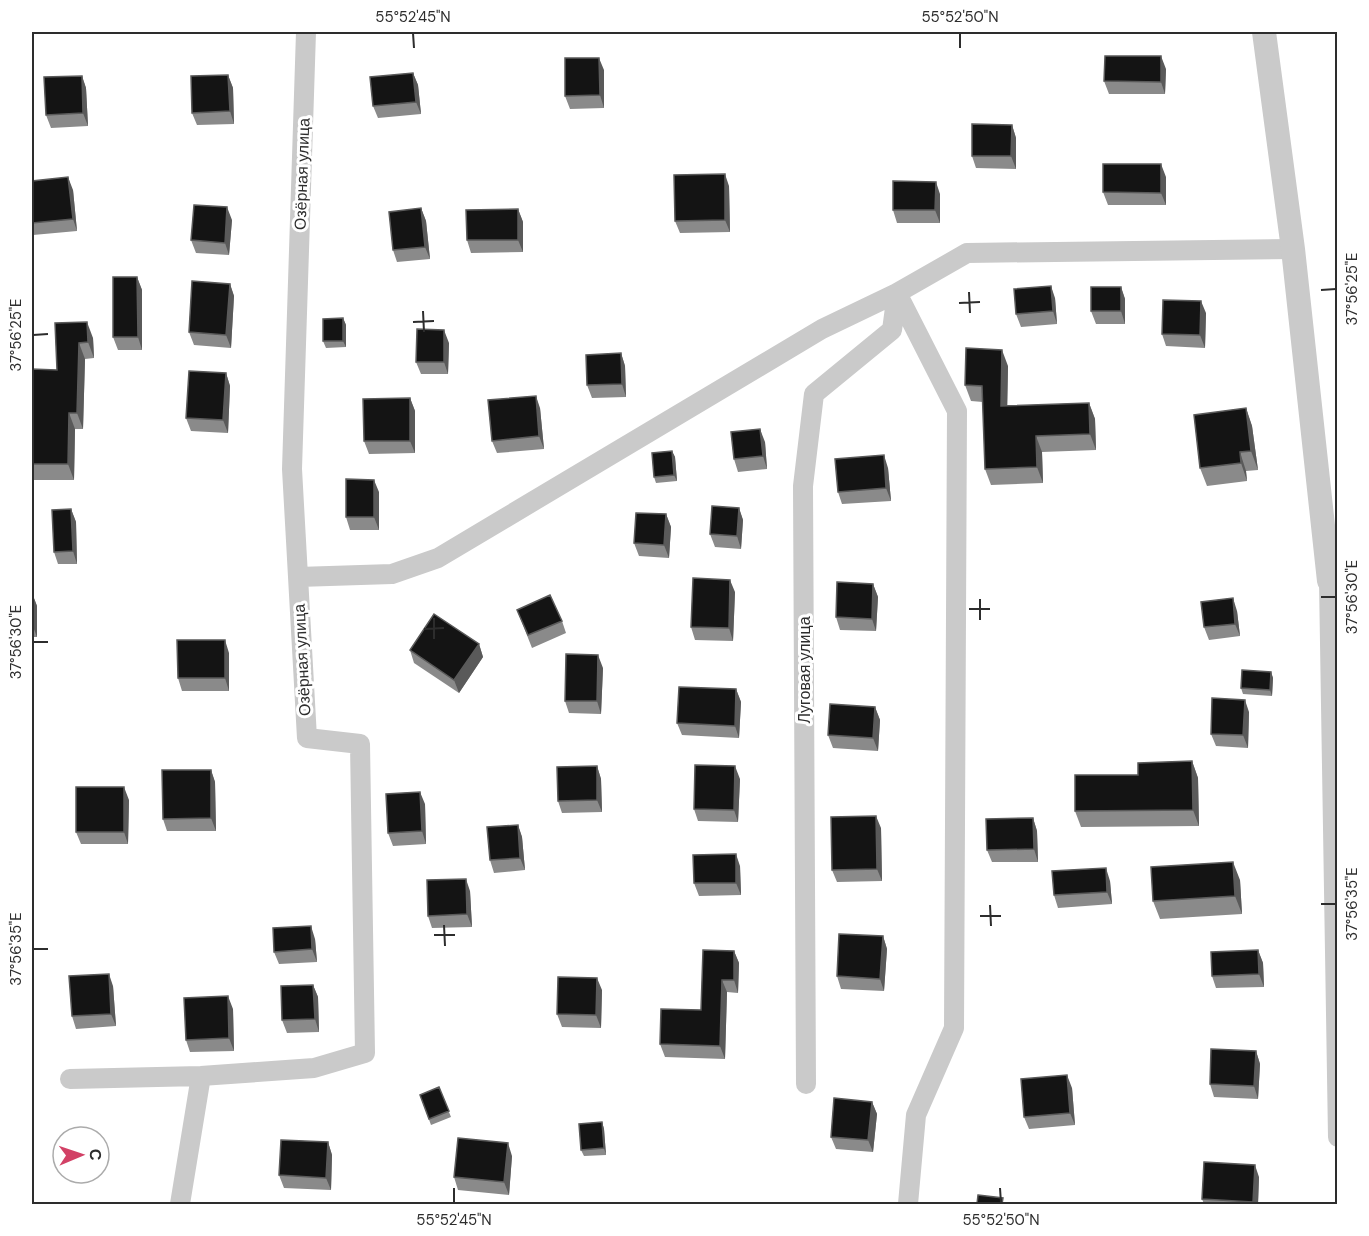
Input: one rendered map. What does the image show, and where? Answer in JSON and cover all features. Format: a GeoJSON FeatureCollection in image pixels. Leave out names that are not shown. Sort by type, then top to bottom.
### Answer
{"type":"FeatureCollection","features":[{"type":"Feature","properties":{"kind":"street","name":"Озёрная улица"},"geometry":{"type":"LineString","coordinates":[[70,1079],[201,1076],[314,1068],[365,1053],[360,744],[306,738],[292,470],[306,32]]}},
{"type":"Feature","properties":{"kind":"street"},"geometry":{"type":"LineString","coordinates":[[1264,32],[1333,581],[1338,1137]]}},
{"type":"Feature","properties":{"kind":"street"},"geometry":{"type":"LineString","coordinates":[[298,578],[392,574],[438,558],[822,329],[897,293],[967,253],[1293,249]]}},
{"type":"Feature","properties":{"kind":"street"},"geometry":{"type":"LineString","coordinates":[[897,293],[957,411],[954,1028],[916,1115],[908,1204]]}},
{"type":"Feature","properties":{"kind":"street","name":"Луговая улица"},"geometry":{"type":"LineString","coordinates":[[806,1084],[803,486],[814,394],[892,330],[897,293]]}},
{"type":"Feature","properties":{"kind":"street"},"geometry":{"type":"LineString","coordinates":[[180,1204],[201,1076]]}},
{"type":"Feature","properties":{"kind":"building"},"geometry":{"type":"Polygon","coordinates":[[[1105,56],[1161,56],[1161,82],[1104,81],[1105,56]]]}},
{"type":"Feature","properties":{"kind":"building"},"geometry":{"type":"Polygon","coordinates":[[[565,58],[599,58],[600,95],[565,96],[565,58]]]}},
{"type":"Feature","properties":{"kind":"building"},"geometry":{"type":"Polygon","coordinates":[[[413,73],[416,102],[373,106],[370,77],[413,73]]]}},
{"type":"Feature","properties":{"kind":"building"},"geometry":{"type":"Polygon","coordinates":[[[228,75],[230,111],[192,113],[191,76],[228,75]]]}},
{"type":"Feature","properties":{"kind":"building"},"geometry":{"type":"Polygon","coordinates":[[[82,76],[83,113],[46,115],[44,77],[82,76]]]}},
{"type":"Feature","properties":{"kind":"building"},"geometry":{"type":"Polygon","coordinates":[[[972,124],[1012,125],[1011,156],[972,156],[972,124]]]}},
{"type":"Feature","properties":{"kind":"building"},"geometry":{"type":"Polygon","coordinates":[[[1103,164],[1161,164],[1161,193],[1103,192],[1103,164]]]}},
{"type":"Feature","properties":{"kind":"building"},"geometry":{"type":"Polygon","coordinates":[[[725,174],[725,220],[675,221],[674,175],[725,174]]]}},
{"type":"Feature","properties":{"kind":"building"},"geometry":{"type":"Polygon","coordinates":[[[68,177],[73,219],[32,223],[32,181],[68,177]]]}},
{"type":"Feature","properties":{"kind":"building"},"geometry":{"type":"Polygon","coordinates":[[[893,181],[936,182],[935,210],[893,210],[893,181]]]}},
{"type":"Feature","properties":{"kind":"building"},"geometry":{"type":"Polygon","coordinates":[[[194,205],[227,207],[225,243],[191,240],[194,205]]]}},
{"type":"Feature","properties":{"kind":"building"},"geometry":{"type":"Polygon","coordinates":[[[421,208],[425,247],[393,250],[389,212],[421,208]]]}},
{"type":"Feature","properties":{"kind":"building"},"geometry":{"type":"Polygon","coordinates":[[[518,209],[518,240],[467,240],[466,210],[518,209]]]}},
{"type":"Feature","properties":{"kind":"building"},"geometry":{"type":"Polygon","coordinates":[[[113,277],[137,277],[138,337],[113,337],[113,277]]]}},
{"type":"Feature","properties":{"kind":"building"},"geometry":{"type":"Polygon","coordinates":[[[192,281],[230,284],[226,335],[189,332],[192,281]]]}},
{"type":"Feature","properties":{"kind":"building"},"geometry":{"type":"Polygon","coordinates":[[[1051,286],[1053,311],[1016,314],[1014,289],[1051,286]]]}},
{"type":"Feature","properties":{"kind":"building"},"geometry":{"type":"Polygon","coordinates":[[[1091,287],[1121,287],[1121,311],[1091,311],[1091,287]]]}},
{"type":"Feature","properties":{"kind":"building"},"geometry":{"type":"Polygon","coordinates":[[[1163,300],[1201,301],[1200,335],[1162,334],[1163,300]]]}},
{"type":"Feature","properties":{"kind":"building"},"geometry":{"type":"Polygon","coordinates":[[[343,318],[343,341],[323,341],[323,319],[343,318]]]}},
{"type":"Feature","properties":{"kind":"building"},"geometry":{"type":"Polygon","coordinates":[[[87,322],[88,342],[79,343],[77,413],[69,413],[68,464],[32,464],[32,369],[57,370],[55,323],[87,322]]]}},
{"type":"Feature","properties":{"kind":"building"},"geometry":{"type":"Polygon","coordinates":[[[417,329],[444,330],[444,362],[416,362],[417,329]]]}},
{"type":"Feature","properties":{"kind":"building"},"geometry":{"type":"Polygon","coordinates":[[[966,348],[1002,350],[1001,406],[1089,403],[1090,434],[1036,436],[1037,467],[985,469],[982,386],[965,385],[966,348]]]}},
{"type":"Feature","properties":{"kind":"building"},"geometry":{"type":"Polygon","coordinates":[[[621,353],[622,384],[587,385],[586,355],[621,353]]]}},
{"type":"Feature","properties":{"kind":"building"},"geometry":{"type":"Polygon","coordinates":[[[189,371],[226,373],[223,420],[186,418],[189,371]]]}},
{"type":"Feature","properties":{"kind":"building"},"geometry":{"type":"Polygon","coordinates":[[[536,396],[539,436],[492,441],[488,400],[536,396]]]}},
{"type":"Feature","properties":{"kind":"building"},"geometry":{"type":"Polygon","coordinates":[[[410,398],[410,441],[364,441],[363,399],[410,398]]]}},
{"type":"Feature","properties":{"kind":"building"},"geometry":{"type":"Polygon","coordinates":[[[1246,408],[1251,451],[1240,452],[1241,463],[1200,468],[1194,415],[1246,408]]]}},
{"type":"Feature","properties":{"kind":"building"},"geometry":{"type":"Polygon","coordinates":[[[760,429],[763,456],[734,459],[731,432],[760,429]]]}},
{"type":"Feature","properties":{"kind":"building"},"geometry":{"type":"Polygon","coordinates":[[[672,451],[674,475],[654,477],[652,453],[672,451]]]}},
{"type":"Feature","properties":{"kind":"building"},"geometry":{"type":"Polygon","coordinates":[[[884,455],[886,488],[838,492],[835,459],[884,455]]]}},
{"type":"Feature","properties":{"kind":"building"},"geometry":{"type":"Polygon","coordinates":[[[346,479],[374,480],[374,517],[346,517],[346,479]]]}},
{"type":"Feature","properties":{"kind":"building"},"geometry":{"type":"Polygon","coordinates":[[[712,506],[739,508],[737,536],[710,534],[712,506]]]}},
{"type":"Feature","properties":{"kind":"building"},"geometry":{"type":"Polygon","coordinates":[[[71,509],[73,551],[54,552],[52,510],[71,509]]]}},
{"type":"Feature","properties":{"kind":"building"},"geometry":{"type":"Polygon","coordinates":[[[636,513],[666,514],[664,545],[634,543],[636,513]]]}},
{"type":"Feature","properties":{"kind":"building"},"geometry":{"type":"Polygon","coordinates":[[[693,578],[730,580],[729,628],[691,627],[693,578]]]}},
{"type":"Feature","properties":{"kind":"building"},"geometry":{"type":"Polygon","coordinates":[[[837,582],[873,584],[872,619],[836,617],[837,582]]]}},
{"type":"Feature","properties":{"kind":"building"},"geometry":{"type":"Polygon","coordinates":[[[550,595],[562,621],[528,635],[517,610],[550,595]]]}},
{"type":"Feature","properties":{"kind":"building"},"geometry":{"type":"Polygon","coordinates":[[[1233,598],[1235,624],[1204,627],[1201,602],[1233,598]]]}},
{"type":"Feature","properties":{"kind":"building"},"geometry":{"type":"Polygon","coordinates":[[[434,614],[479,644],[454,680],[410,650],[434,614]]]}},
{"type":"Feature","properties":{"kind":"building"},"geometry":{"type":"Polygon","coordinates":[[[177,640],[225,640],[225,678],[178,678],[177,640]]]}},
{"type":"Feature","properties":{"kind":"building"},"geometry":{"type":"Polygon","coordinates":[[[566,654],[598,655],[597,701],[565,701],[566,654]]]}},
{"type":"Feature","properties":{"kind":"building"},"geometry":{"type":"Polygon","coordinates":[[[1242,670],[1271,672],[1270,690],[1241,688],[1242,670]]]}},
{"type":"Feature","properties":{"kind":"building"},"geometry":{"type":"Polygon","coordinates":[[[679,687],[736,689],[735,726],[677,723],[679,687]]]}},
{"type":"Feature","properties":{"kind":"building"},"geometry":{"type":"Polygon","coordinates":[[[1212,698],[1245,700],[1243,735],[1211,734],[1212,698]]]}},
{"type":"Feature","properties":{"kind":"building"},"geometry":{"type":"Polygon","coordinates":[[[830,704],[875,707],[873,738],[828,735],[830,704]]]}},
{"type":"Feature","properties":{"kind":"building"},"geometry":{"type":"Polygon","coordinates":[[[1192,761],[1193,810],[1075,811],[1075,775],[1138,775],[1138,763],[1192,761]]]}},
{"type":"Feature","properties":{"kind":"building"},"geometry":{"type":"Polygon","coordinates":[[[695,765],[735,766],[734,810],[694,809],[695,765]]]}},
{"type":"Feature","properties":{"kind":"building"},"geometry":{"type":"Polygon","coordinates":[[[597,766],[597,800],[558,801],[557,767],[597,766]]]}},
{"type":"Feature","properties":{"kind":"building"},"geometry":{"type":"Polygon","coordinates":[[[162,770],[211,770],[211,818],[163,819],[162,770]]]}},
{"type":"Feature","properties":{"kind":"building"},"geometry":{"type":"Polygon","coordinates":[[[76,787],[124,787],[124,832],[76,832],[76,787]]]}},
{"type":"Feature","properties":{"kind":"building"},"geometry":{"type":"Polygon","coordinates":[[[420,792],[422,831],[388,833],[386,794],[420,792]]]}},
{"type":"Feature","properties":{"kind":"building"},"geometry":{"type":"Polygon","coordinates":[[[876,816],[877,869],[832,870],[831,817],[876,816]]]}},
{"type":"Feature","properties":{"kind":"building"},"geometry":{"type":"Polygon","coordinates":[[[1033,818],[1034,849],[987,850],[986,819],[1033,818]]]}},
{"type":"Feature","properties":{"kind":"building"},"geometry":{"type":"Polygon","coordinates":[[[518,825],[520,858],[490,860],[487,827],[518,825]]]}},
{"type":"Feature","properties":{"kind":"building"},"geometry":{"type":"Polygon","coordinates":[[[736,854],[736,883],[694,883],[693,855],[736,854]]]}},
{"type":"Feature","properties":{"kind":"building"},"geometry":{"type":"Polygon","coordinates":[[[1233,862],[1235,896],[1153,901],[1151,867],[1233,862]]]}},
{"type":"Feature","properties":{"kind":"building"},"geometry":{"type":"Polygon","coordinates":[[[1106,868],[1107,892],[1054,895],[1052,871],[1106,868]]]}},
{"type":"Feature","properties":{"kind":"building"},"geometry":{"type":"Polygon","coordinates":[[[466,879],[467,914],[428,916],[427,880],[466,879]]]}},
{"type":"Feature","properties":{"kind":"building"},"geometry":{"type":"Polygon","coordinates":[[[311,926],[312,949],[274,952],[273,928],[311,926]]]}},
{"type":"Feature","properties":{"kind":"building"},"geometry":{"type":"Polygon","coordinates":[[[839,934],[883,936],[880,979],[837,976],[839,934]]]}},
{"type":"Feature","properties":{"kind":"building"},"geometry":{"type":"Polygon","coordinates":[[[703,950],[734,951],[734,980],[722,980],[720,1046],[660,1044],[661,1009],[701,1010],[703,950]]]}},
{"type":"Feature","properties":{"kind":"building"},"geometry":{"type":"Polygon","coordinates":[[[1258,950],[1259,974],[1212,976],[1211,952],[1258,950]]]}},
{"type":"Feature","properties":{"kind":"building"},"geometry":{"type":"Polygon","coordinates":[[[109,974],[111,1014],[72,1016],[69,976],[109,974]]]}},
{"type":"Feature","properties":{"kind":"building"},"geometry":{"type":"Polygon","coordinates":[[[558,977],[597,978],[596,1015],[557,1014],[558,977]]]}},
{"type":"Feature","properties":{"kind":"building"},"geometry":{"type":"Polygon","coordinates":[[[313,985],[315,1019],[282,1020],[281,986],[313,985]]]}},
{"type":"Feature","properties":{"kind":"building"},"geometry":{"type":"Polygon","coordinates":[[[228,996],[229,1038],[186,1040],[184,998],[228,996]]]}},
{"type":"Feature","properties":{"kind":"building"},"geometry":{"type":"Polygon","coordinates":[[[1211,1049],[1256,1051],[1254,1086],[1210,1084],[1211,1049]]]}},
{"type":"Feature","properties":{"kind":"building"},"geometry":{"type":"Polygon","coordinates":[[[1067,1075],[1070,1113],[1024,1117],[1021,1079],[1067,1075]]]}},
{"type":"Feature","properties":{"kind":"building"},"geometry":{"type":"Polygon","coordinates":[[[439,1087],[449,1111],[429,1119],[420,1095],[439,1087]]]}},
{"type":"Feature","properties":{"kind":"building"},"geometry":{"type":"Polygon","coordinates":[[[834,1098],[872,1102],[868,1140],[831,1137],[834,1098]]]}},
{"type":"Feature","properties":{"kind":"building"},"geometry":{"type":"Polygon","coordinates":[[[602,1122],[604,1148],[581,1150],[579,1124],[602,1122]]]}},
{"type":"Feature","properties":{"kind":"building"},"geometry":{"type":"Polygon","coordinates":[[[458,1138],[508,1143],[504,1182],[454,1177],[458,1138]]]}},
{"type":"Feature","properties":{"kind":"building"},"geometry":{"type":"Polygon","coordinates":[[[281,1140],[328,1142],[326,1178],[279,1175],[281,1140]]]}},
{"type":"Feature","properties":{"kind":"building"},"geometry":{"type":"Polygon","coordinates":[[[1204,1162],[1255,1165],[1253,1202],[1202,1199],[1204,1162]]]}},
{"type":"Feature","properties":{"kind":"building"},"geometry":{"type":"Polygon","coordinates":[[[978,1195],[1003,1198],[1002,1204],[977,1204],[978,1195]]]}}]}
